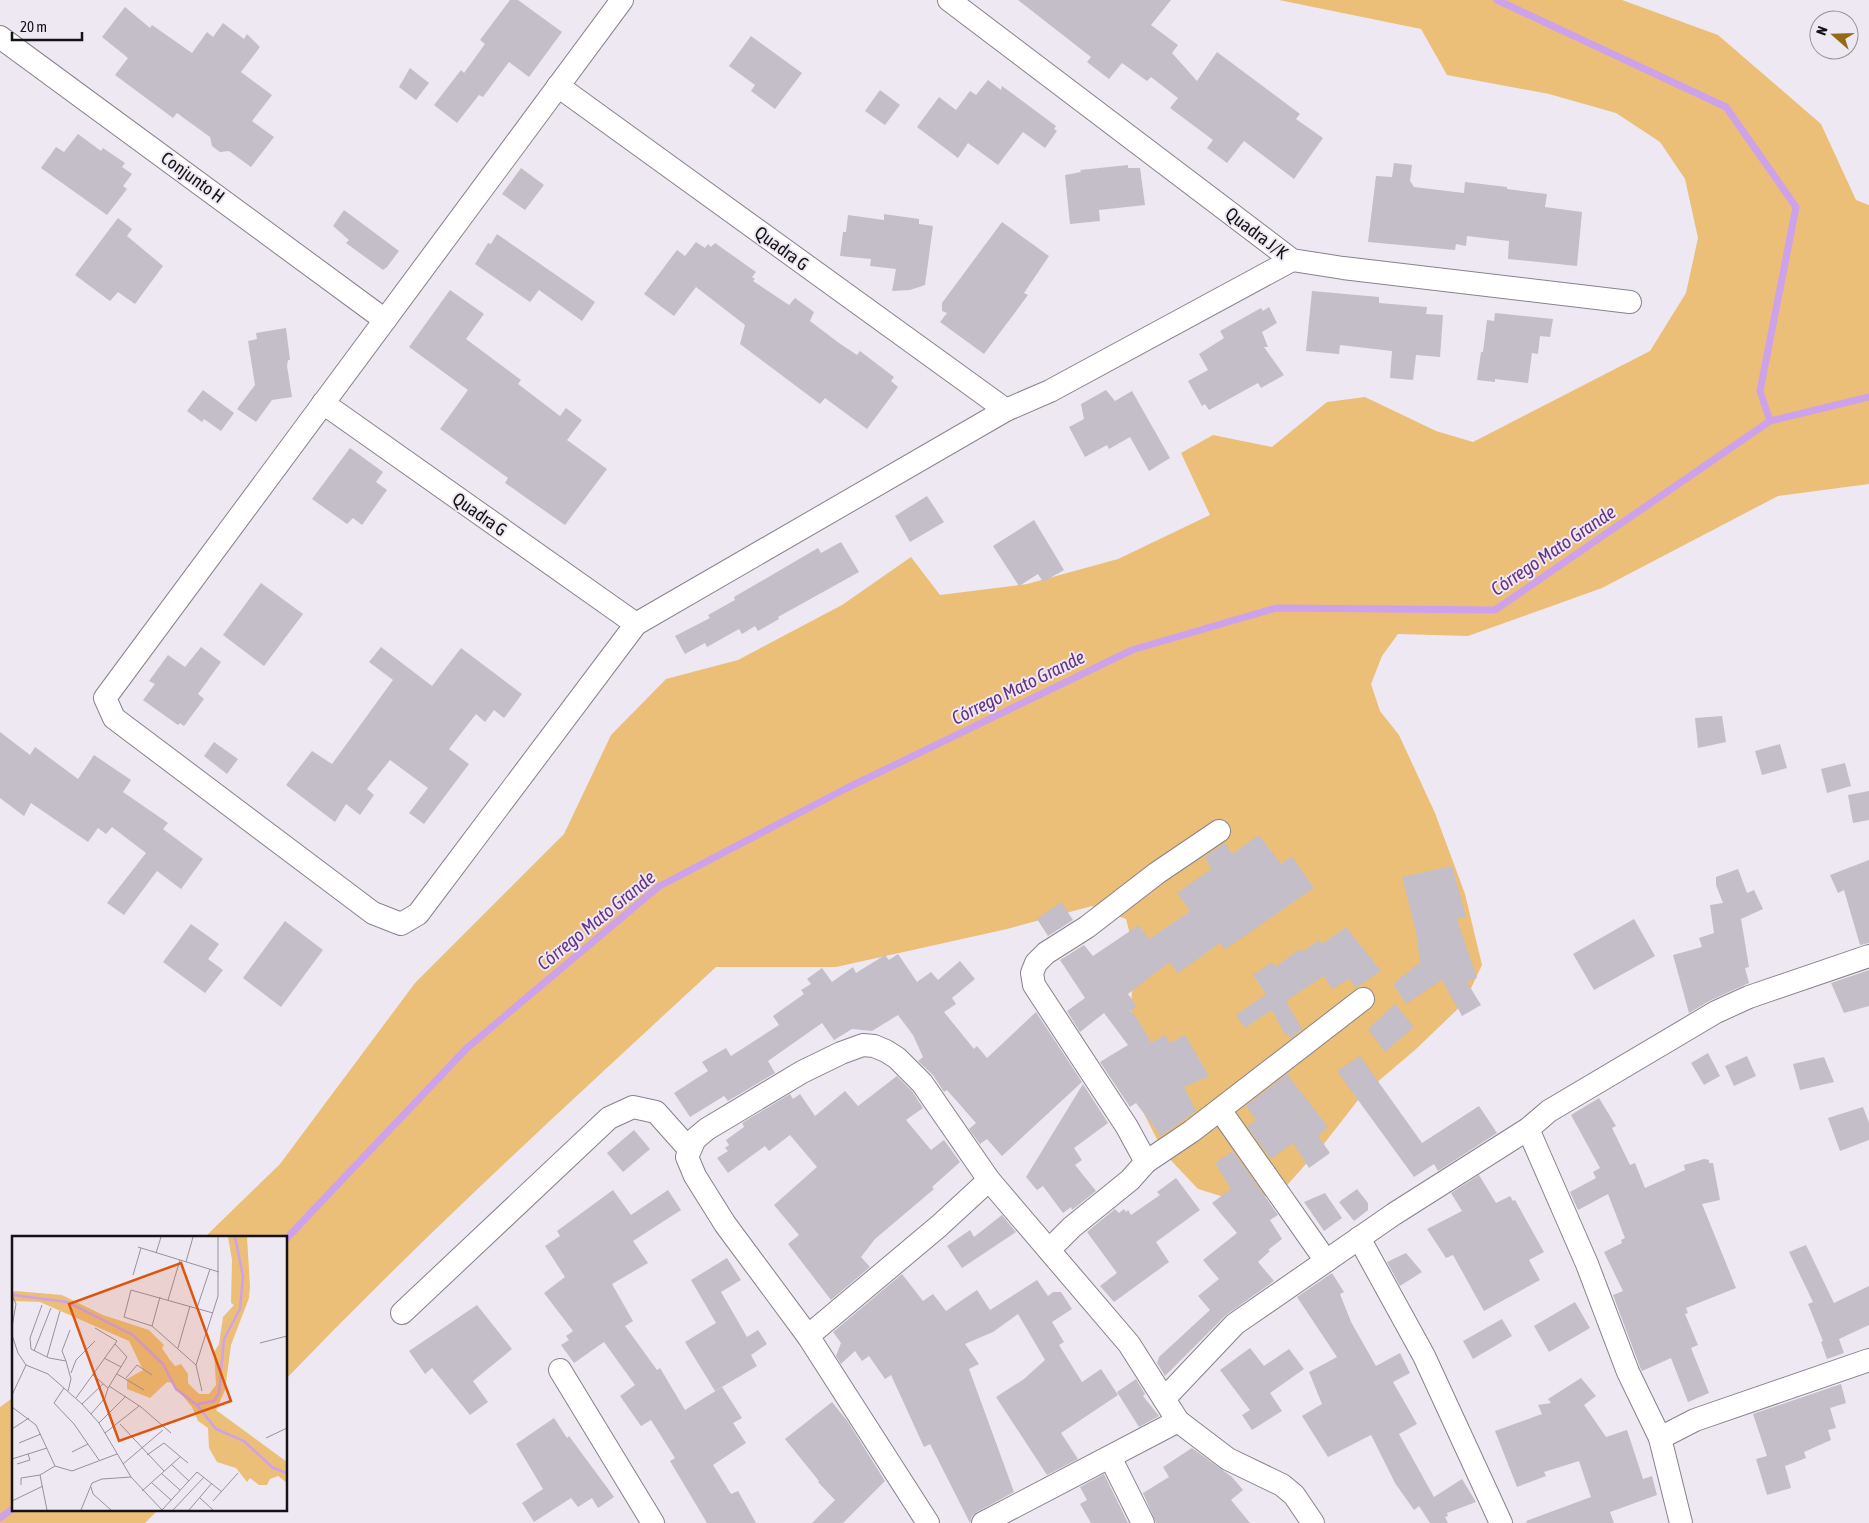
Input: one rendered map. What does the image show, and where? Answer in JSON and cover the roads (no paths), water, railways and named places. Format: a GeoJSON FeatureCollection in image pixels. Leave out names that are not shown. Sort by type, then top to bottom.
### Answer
{"type":"FeatureCollection","features":[{"type":"Feature","properties":{"kind":"street","name":"Quadra J/K"},"geometry":{"type":"LineString","coordinates":[[950,0],[1292,260],[1343,268],[1630,302]]}},
{"type":"Feature","properties":{"kind":"street"},"geometry":{"type":"LineString","coordinates":[[617,2],[558,86],[105,698],[114,718],[373,913],[401,924],[418,914],[636,624],[1006,410],[1050,390],[1292,260]]}},
{"type":"Feature","properties":{"kind":"street","name":"Conjunto H"},"geometry":{"type":"LineString","coordinates":[[0,37],[385,320]]}},
{"type":"Feature","properties":{"kind":"street","name":"Quadra G"},"geometry":{"type":"LineString","coordinates":[[558,86],[1006,410]]}},
{"type":"Feature","properties":{"kind":"street","name":"Quadra G"},"geometry":{"type":"LineString","coordinates":[[323,404],[636,624]]}},
{"type":"Feature","properties":{"kind":"street"},"geometry":{"type":"LineString","coordinates":[[1146,1162],[1127,1128],[1034,985],[1032,973],[1036,962],[1046,954],[1086,927],[1158,873],[1219,832]]}},
{"type":"Feature","properties":{"kind":"street"},"geometry":{"type":"LineString","coordinates":[[1164,1399],[1236,1324],[1359,1238],[1528,1129],[1548,1111],[1716,1012],[1749,996],[1869,956]]}},
{"type":"Feature","properties":{"kind":"street"},"geometry":{"type":"LineString","coordinates":[[1049,1250],[1072,1227],[1130,1180],[1146,1162],[1220,1110],[1363,999]]}},
{"type":"Feature","properties":{"kind":"street"},"geometry":{"type":"LineString","coordinates":[[928,1523],[808,1336],[725,1224],[688,1163],[689,1148],[694,1140],[726,1116],[802,1072],[840,1053],[863,1045],[874,1046],[897,1058],[922,1083],[942,1109],[989,1180],[1130,1344],[1178,1421],[1228,1460],[1282,1485],[1294,1495],[1313,1523]]}},
{"type":"Feature","properties":{"kind":"street"},"geometry":{"type":"LineString","coordinates":[[402,1312],[609,1118],[633,1107],[656,1112],[689,1148]]}},
{"type":"Feature","properties":{"kind":"street"},"geometry":{"type":"LineString","coordinates":[[1220,1110],[1326,1261]]}},
{"type":"Feature","properties":{"kind":"street"},"geometry":{"type":"LineString","coordinates":[[1528,1129],[1587,1264],[1628,1372],[1660,1438],[1681,1523]]}},
{"type":"Feature","properties":{"kind":"street"},"geometry":{"type":"LineString","coordinates":[[808,1336],[939,1226],[989,1180]]}},
{"type":"Feature","properties":{"kind":"street"},"geometry":{"type":"LineString","coordinates":[[1359,1238],[1424,1356],[1501,1523]]}},
{"type":"Feature","properties":{"kind":"street"},"geometry":{"type":"LineString","coordinates":[[1660,1438],[1695,1420],[1869,1360]]}},
{"type":"Feature","properties":{"kind":"street"},"geometry":{"type":"LineString","coordinates":[[560,1370],[653,1523]]}},
{"type":"Feature","properties":{"kind":"street"},"geometry":{"type":"LineString","coordinates":[[983,1523],[1178,1421]]}},
{"type":"Feature","properties":{"kind":"street"},"geometry":{"type":"LineString","coordinates":[[1110,1457],[1144,1523]]}},
{"type":"Feature","properties":{"kind":"waterway"},"geometry":{"type":"LineString","coordinates":[[1497,0],[1726,107],[1796,207],[1760,391],[1770,421]]}},
{"type":"Feature","properties":{"kind":"waterway","name":"Córrego Mato Grande"},"geometry":{"type":"LineString","coordinates":[[288,1237],[467,1048],[658,887],[845,789],[1132,650],[1276,608],[1495,610],[1770,421],[1869,397]]}},
{"type":"Feature","properties":{"kind":"waterway","name":"Córrego Mato Grande"},"geometry":{"type":"LineString","coordinates":[[0,1518],[12,1509]]}}]}
